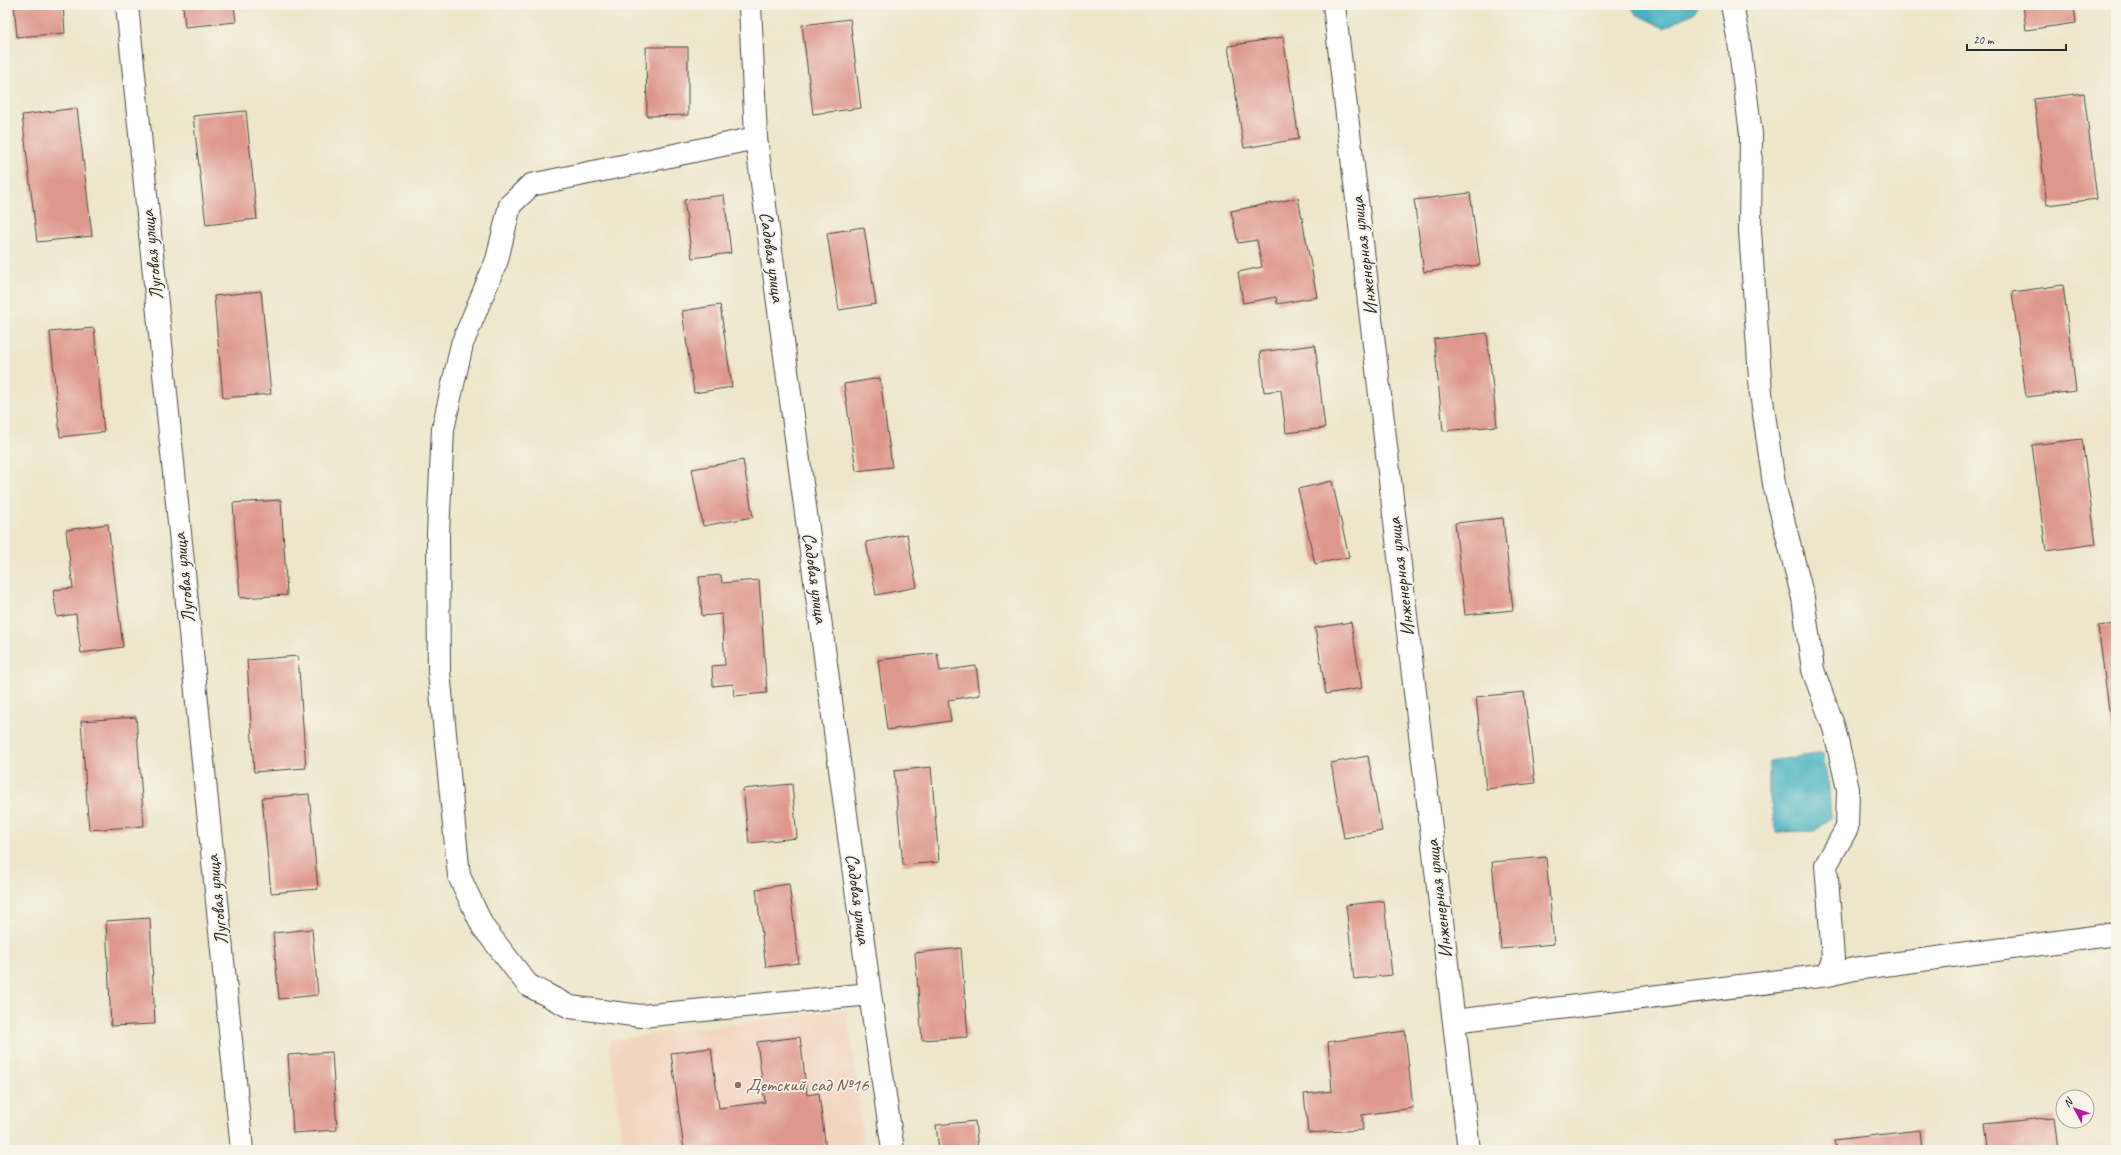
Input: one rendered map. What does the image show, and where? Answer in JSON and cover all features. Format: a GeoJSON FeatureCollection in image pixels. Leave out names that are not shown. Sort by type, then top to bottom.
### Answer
{"type":"FeatureCollection","features":[{"type":"Feature","properties":{"kind":"street","name":"Луговая улица"},"geometry":{"type":"LineString","coordinates":[[127,5],[242,1150]]}},
{"type":"Feature","properties":{"kind":"street","name":"Садовая улица"},"geometry":{"type":"LineString","coordinates":[[750,5],[756,138],[870,994],[893,1150]]}},
{"type":"Feature","properties":{"kind":"street","name":"Инженерная улица"},"geometry":{"type":"LineString","coordinates":[[1334,5],[1469,1150]]}},
{"type":"Feature","properties":{"kind":"street"},"geometry":{"type":"LineString","coordinates":[[1732,5],[1739,42],[1751,134],[1750,230],[1761,393],[1774,484],[1803,598],[1813,670],[1834,728],[1848,789],[1847,828],[1826,865],[1833,958],[1828,975]]}},
{"type":"Feature","properties":{"kind":"street"},"geometry":{"type":"LineString","coordinates":[[756,138],[532,185],[510,205],[496,260],[462,344],[443,429],[438,534],[439,672],[459,876],[483,927],[528,985],[570,1007],[641,1016],[870,994]]}},
{"type":"Feature","properties":{"kind":"street"},"geometry":{"type":"LineString","coordinates":[[1454,1021],[1828,975],[1861,968],[2116,934]]}},
{"type":"Feature","properties":{"kind":"shaded area"},"geometry":{"type":"Polygon","coordinates":[[[847,1010],[865,1150],[623,1150],[609,1040],[847,1010]]]}},
{"type":"Feature","properties":{"kind":"water"},"geometry":{"type":"Polygon","coordinates":[[[1630,5],[1698,5],[1695,12],[1664,28],[1636,14],[1630,5]]]}},
{"type":"Feature","properties":{"kind":"water"},"geometry":{"type":"Polygon","coordinates":[[[1823,753],[1829,790],[1831,817],[1816,831],[1776,832],[1769,793],[1769,761],[1823,753]]]}},
{"type":"Feature","properties":{"kind":"building"},"geometry":{"type":"Polygon","coordinates":[[[14,5],[63,5],[65,33],[17,37],[14,5]]]}},
{"type":"Feature","properties":{"kind":"building"},"geometry":{"type":"Polygon","coordinates":[[[183,5],[234,5],[236,22],[185,27],[183,5]]]}},
{"type":"Feature","properties":{"kind":"building"},"geometry":{"type":"Polygon","coordinates":[[[2023,5],[2074,5],[2076,23],[2026,30],[2023,5]]]}},
{"type":"Feature","properties":{"kind":"building"},"geometry":{"type":"Polygon","coordinates":[[[850,19],[861,108],[813,114],[802,25],[850,19]]]}},
{"type":"Feature","properties":{"kind":"building"},"geometry":{"type":"Polygon","coordinates":[[[1283,37],[1299,139],[1244,148],[1228,46],[1283,37]]]}},
{"type":"Feature","properties":{"kind":"building"},"geometry":{"type":"Polygon","coordinates":[[[646,47],[688,47],[688,115],[647,116],[646,47]]]}},
{"type":"Feature","properties":{"kind":"building"},"geometry":{"type":"Polygon","coordinates":[[[2084,93],[2097,199],[2047,205],[2034,99],[2084,93]]]}},
{"type":"Feature","properties":{"kind":"building"},"geometry":{"type":"Polygon","coordinates":[[[77,108],[92,236],[37,242],[22,115],[77,108]]]}},
{"type":"Feature","properties":{"kind":"building"},"geometry":{"type":"Polygon","coordinates":[[[246,111],[257,219],[206,225],[193,116],[246,111]]]}},
{"type":"Feature","properties":{"kind":"building"},"geometry":{"type":"Polygon","coordinates":[[[1470,193],[1480,265],[1424,272],[1414,200],[1470,193]]]}},
{"type":"Feature","properties":{"kind":"building"},"geometry":{"type":"Polygon","coordinates":[[[724,195],[731,253],[692,258],[684,200],[724,195]]]}},
{"type":"Feature","properties":{"kind":"building"},"geometry":{"type":"Polygon","coordinates":[[[1298,198],[1317,297],[1277,304],[1276,297],[1243,303],[1238,272],[1262,267],[1257,240],[1238,243],[1231,211],[1298,198]]]}},
{"type":"Feature","properties":{"kind":"building"},"geometry":{"type":"Polygon","coordinates":[[[864,227],[876,304],[839,310],[827,233],[864,227]]]}},
{"type":"Feature","properties":{"kind":"building"},"geometry":{"type":"Polygon","coordinates":[[[2063,285],[2076,391],[2026,397],[2012,292],[2063,285]]]}},
{"type":"Feature","properties":{"kind":"building"},"geometry":{"type":"Polygon","coordinates":[[[261,291],[271,394],[223,398],[214,296],[261,291]]]}},
{"type":"Feature","properties":{"kind":"building"},"geometry":{"type":"Polygon","coordinates":[[[720,305],[732,387],[694,393],[682,311],[720,305]]]}},
{"type":"Feature","properties":{"kind":"building"},"geometry":{"type":"Polygon","coordinates":[[[94,328],[104,432],[60,437],[50,332],[94,328]]]}},
{"type":"Feature","properties":{"kind":"building"},"geometry":{"type":"Polygon","coordinates":[[[1487,333],[1497,426],[1443,431],[1434,339],[1487,333]]]}},
{"type":"Feature","properties":{"kind":"building"},"geometry":{"type":"Polygon","coordinates":[[[1315,345],[1325,428],[1286,433],[1281,390],[1264,392],[1260,352],[1315,345]]]}},
{"type":"Feature","properties":{"kind":"building"},"geometry":{"type":"Polygon","coordinates":[[[880,378],[892,467],[856,471],[844,384],[880,378]]]}},
{"type":"Feature","properties":{"kind":"building"},"geometry":{"type":"Polygon","coordinates":[[[2082,439],[2096,544],[2046,551],[2032,445],[2082,439]]]}},
{"type":"Feature","properties":{"kind":"building"},"geometry":{"type":"Polygon","coordinates":[[[743,460],[753,517],[703,526],[692,469],[743,460]]]}},
{"type":"Feature","properties":{"kind":"building"},"geometry":{"type":"Polygon","coordinates":[[[1332,481],[1349,557],[1315,564],[1298,489],[1332,481]]]}},
{"type":"Feature","properties":{"kind":"building"},"geometry":{"type":"Polygon","coordinates":[[[281,500],[287,595],[240,598],[233,503],[281,500]]]}},
{"type":"Feature","properties":{"kind":"building"},"geometry":{"type":"Polygon","coordinates":[[[1503,518],[1513,610],[1465,615],[1455,523],[1503,518]]]}},
{"type":"Feature","properties":{"kind":"building"},"geometry":{"type":"Polygon","coordinates":[[[108,524],[123,647],[81,653],[76,614],[57,617],[53,590],[73,588],[66,530],[108,524]]]}},
{"type":"Feature","properties":{"kind":"building"},"geometry":{"type":"Polygon","coordinates":[[[907,534],[917,587],[876,595],[866,542],[907,534]]]}},
{"type":"Feature","properties":{"kind":"building"},"geometry":{"type":"Polygon","coordinates":[[[721,575],[722,583],[759,580],[767,693],[734,696],[733,684],[713,686],[712,666],[725,665],[722,614],[702,616],[699,577],[721,575]]]}},
{"type":"Feature","properties":{"kind":"building"},"geometry":{"type":"Polygon","coordinates":[[[1351,622],[1362,688],[1326,694],[1315,628],[1351,622]]]}},
{"type":"Feature","properties":{"kind":"building"},"geometry":{"type":"Polygon","coordinates":[[[2116,624],[2116,732],[2112,732],[2098,626],[2116,624]]]}},
{"type":"Feature","properties":{"kind":"building"},"geometry":{"type":"Polygon","coordinates":[[[937,653],[940,671],[976,666],[980,695],[948,700],[951,721],[887,730],[878,660],[937,653]]]}},
{"type":"Feature","properties":{"kind":"building"},"geometry":{"type":"Polygon","coordinates":[[[298,656],[306,768],[254,772],[247,660],[298,656]]]}},
{"type":"Feature","properties":{"kind":"building"},"geometry":{"type":"Polygon","coordinates":[[[1524,692],[1535,783],[1486,789],[1476,697],[1524,692]]]}},
{"type":"Feature","properties":{"kind":"building"},"geometry":{"type":"Polygon","coordinates":[[[136,717],[144,826],[89,830],[81,721],[136,717]]]}},
{"type":"Feature","properties":{"kind":"building"},"geometry":{"type":"Polygon","coordinates":[[[1368,756],[1382,831],[1344,838],[1331,763],[1368,756]]]}},
{"type":"Feature","properties":{"kind":"building"},"geometry":{"type":"Polygon","coordinates":[[[931,767],[939,862],[903,865],[894,771],[931,767]]]}},
{"type":"Feature","properties":{"kind":"building"},"geometry":{"type":"Polygon","coordinates":[[[792,784],[797,838],[749,843],[743,789],[792,784]]]}},
{"type":"Feature","properties":{"kind":"building"},"geometry":{"type":"Polygon","coordinates":[[[309,794],[318,889],[271,893],[262,798],[309,794]]]}},
{"type":"Feature","properties":{"kind":"building"},"geometry":{"type":"Polygon","coordinates":[[[1546,857],[1554,944],[1501,949],[1492,862],[1546,857]]]}},
{"type":"Feature","properties":{"kind":"building"},"geometry":{"type":"Polygon","coordinates":[[[789,884],[799,963],[766,967],[756,889],[789,884]]]}},
{"type":"Feature","properties":{"kind":"building"},"geometry":{"type":"Polygon","coordinates":[[[1384,901],[1392,975],[1354,979],[1346,905],[1384,901]]]}},
{"type":"Feature","properties":{"kind":"building"},"geometry":{"type":"Polygon","coordinates":[[[150,918],[155,1024],[111,1026],[106,921],[150,918]]]}},
{"type":"Feature","properties":{"kind":"building"},"geometry":{"type":"Polygon","coordinates":[[[312,929],[318,995],[279,999],[273,933],[312,929]]]}},
{"type":"Feature","properties":{"kind":"building"},"geometry":{"type":"Polygon","coordinates":[[[961,948],[968,1037],[922,1040],[915,953],[961,948]]]}},
{"type":"Feature","properties":{"kind":"building"},"geometry":{"type":"Polygon","coordinates":[[[1405,1031],[1413,1108],[1362,1115],[1363,1130],[1308,1133],[1304,1094],[1332,1091],[1328,1042],[1405,1031]]]}},
{"type":"Feature","properties":{"kind":"building"},"geometry":{"type":"Polygon","coordinates":[[[800,1037],[807,1095],[819,1093],[826,1150],[684,1150],[671,1053],[711,1048],[719,1108],[765,1102],[757,1042],[800,1037]]]}},
{"type":"Feature","properties":{"kind":"building"},"geometry":{"type":"Polygon","coordinates":[[[332,1052],[337,1130],[293,1133],[288,1055],[332,1052]]]}},
{"type":"Feature","properties":{"kind":"building"},"geometry":{"type":"Polygon","coordinates":[[[2055,1117],[2055,1129],[2056,1129],[2059,1150],[1988,1150],[1985,1124],[2055,1117]]]}},
{"type":"Feature","properties":{"kind":"building"},"geometry":{"type":"Polygon","coordinates":[[[975,1121],[978,1150],[939,1150],[936,1125],[975,1121]]]}},
{"type":"Feature","properties":{"kind":"building"},"geometry":{"type":"Polygon","coordinates":[[[1920,1130],[1922,1150],[1836,1150],[1834,1140],[1920,1130]]]}},
{"type":"Feature","properties":{"kind":"place","name":"Детский сад №16"},"geometry":{"type":"Point","coordinates":[738,1085]}}]}
